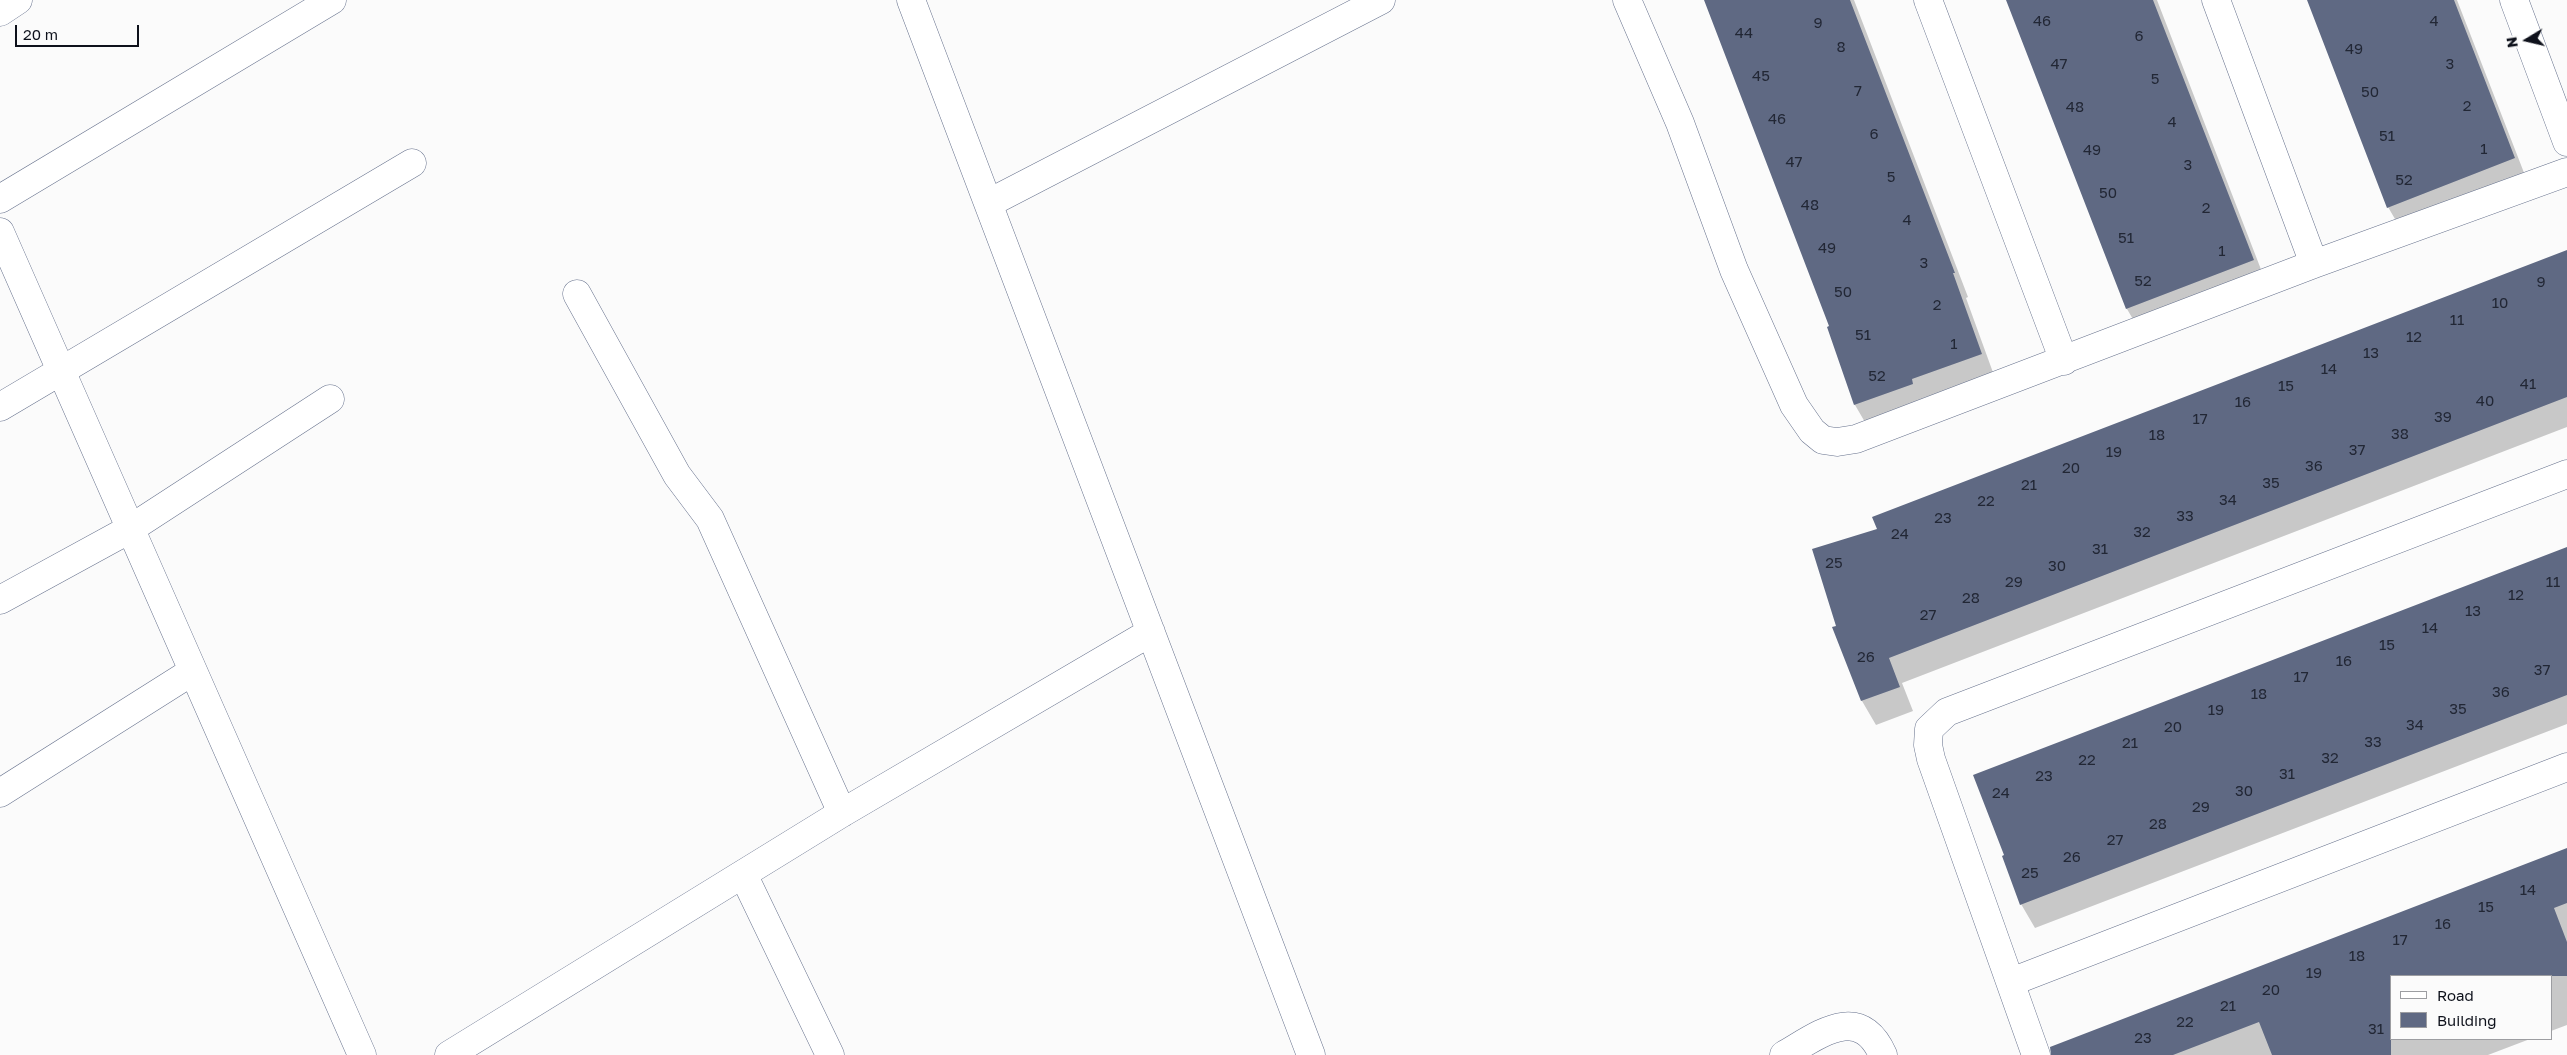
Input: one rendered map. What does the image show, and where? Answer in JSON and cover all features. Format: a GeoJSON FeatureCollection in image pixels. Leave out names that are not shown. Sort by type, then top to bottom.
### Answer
{"type":"FeatureCollection","features":[{"type":"Feature","properties":{"kind":"street"},"geometry":{"type":"LineString","coordinates":[[0,12],[18,0]]}},
{"type":"Feature","properties":{"kind":"street"},"geometry":{"type":"LineString","coordinates":[[0,199],[332,0]]}},
{"type":"Feature","properties":{"kind":"street"},"geometry":{"type":"LineString","coordinates":[[911,0],[1311,1055]]}},
{"type":"Feature","properties":{"kind":"street"},"geometry":{"type":"LineString","coordinates":[[989,203],[1381,0]]}},
{"type":"Feature","properties":{"kind":"street"},"geometry":{"type":"LineString","coordinates":[[1628,0],[1680,123],[1734,270],[1779,373],[1794,405],[1812,431],[1823,440],[1837,442],[1856,439],[2314,264],[2567,172]]}},
{"type":"Feature","properties":{"kind":"street"},"geometry":{"type":"LineString","coordinates":[[1928,0],[2064,361]]}},
{"type":"Feature","properties":{"kind":"street"},"geometry":{"type":"LineString","coordinates":[[2216,0],[2314,264]]}},
{"type":"Feature","properties":{"kind":"street"},"geometry":{"type":"LineString","coordinates":[[2514,0],[2567,142]]}},
{"type":"Feature","properties":{"kind":"street"},"geometry":{"type":"LineString","coordinates":[[0,407],[412,163]]}},
{"type":"Feature","properties":{"kind":"street"},"geometry":{"type":"LineString","coordinates":[[0,232],[362,1055]]}},
{"type":"Feature","properties":{"kind":"street"},"geometry":{"type":"LineString","coordinates":[[577,294],[677,475],[710,519],[842,813]]}},
{"type":"Feature","properties":{"kind":"street"},"geometry":{"type":"LineString","coordinates":[[0,600],[130,529],[330,399]]}},
{"type":"Feature","properties":{"kind":"street"},"geometry":{"type":"LineString","coordinates":[[2036,1055],[1931,759],[1928,745],[1929,729],[1939,718],[1956,709],[2567,474]]}},
{"type":"Feature","properties":{"kind":"street"},"geometry":{"type":"LineString","coordinates":[[449,1055],[842,813],[1151,632]]}},
{"type":"Feature","properties":{"kind":"street"},"geometry":{"type":"LineString","coordinates":[[0,793],[193,671]]}},
{"type":"Feature","properties":{"kind":"street"},"geometry":{"type":"LineString","coordinates":[[2011,982],[2567,767]]}},
{"type":"Feature","properties":{"kind":"street"},"geometry":{"type":"LineString","coordinates":[[743,874],[830,1055]]}},
{"type":"Feature","properties":{"kind":"street"},"geometry":{"type":"LineString","coordinates":[[1784,1055],[1839,1026],[1860,1028],[1875,1038],[1883,1055]]}},
{"type":"Feature","properties":{"kind":"building"},"geometry":{"type":"Polygon","coordinates":[[[1704,0],[1850,0],[1955,273],[1953,273],[1982,354],[1912,379],[1913,384],[1854,405],[1827,327],[1829,326],[1704,0]]]}},
{"type":"Feature","properties":{"kind":"building"},"geometry":{"type":"Polygon","coordinates":[[[2006,0],[2153,0],[2254,260],[2126,309],[2006,0]]]}},
{"type":"Feature","properties":{"kind":"building"},"geometry":{"type":"Polygon","coordinates":[[[2307,0],[2454,0],[2515,158],[2387,208],[2307,0]]]}},
{"type":"Feature","properties":{"kind":"building"},"geometry":{"type":"Polygon","coordinates":[[[2567,250],[2567,397],[1889,658],[1900,687],[1861,701],[1832,627],[1836,626],[1812,549],[1877,529],[1872,517],[2567,250]]]}},
{"type":"Feature","properties":{"kind":"building"},"geometry":{"type":"Polygon","coordinates":[[[2567,547],[2567,695],[2020,905],[2002,856],[2004,855],[1973,775],[2567,547]]]}},
{"type":"Feature","properties":{"kind":"building"},"geometry":{"type":"Polygon","coordinates":[[[2567,848],[2567,903],[2554,908],[2567,942],[2567,976],[2390,975],[2391,1055],[2272,1055],[2259,1022],[2173,1055],[2051,1055],[2050,1047],[2567,848]]]}}]}
